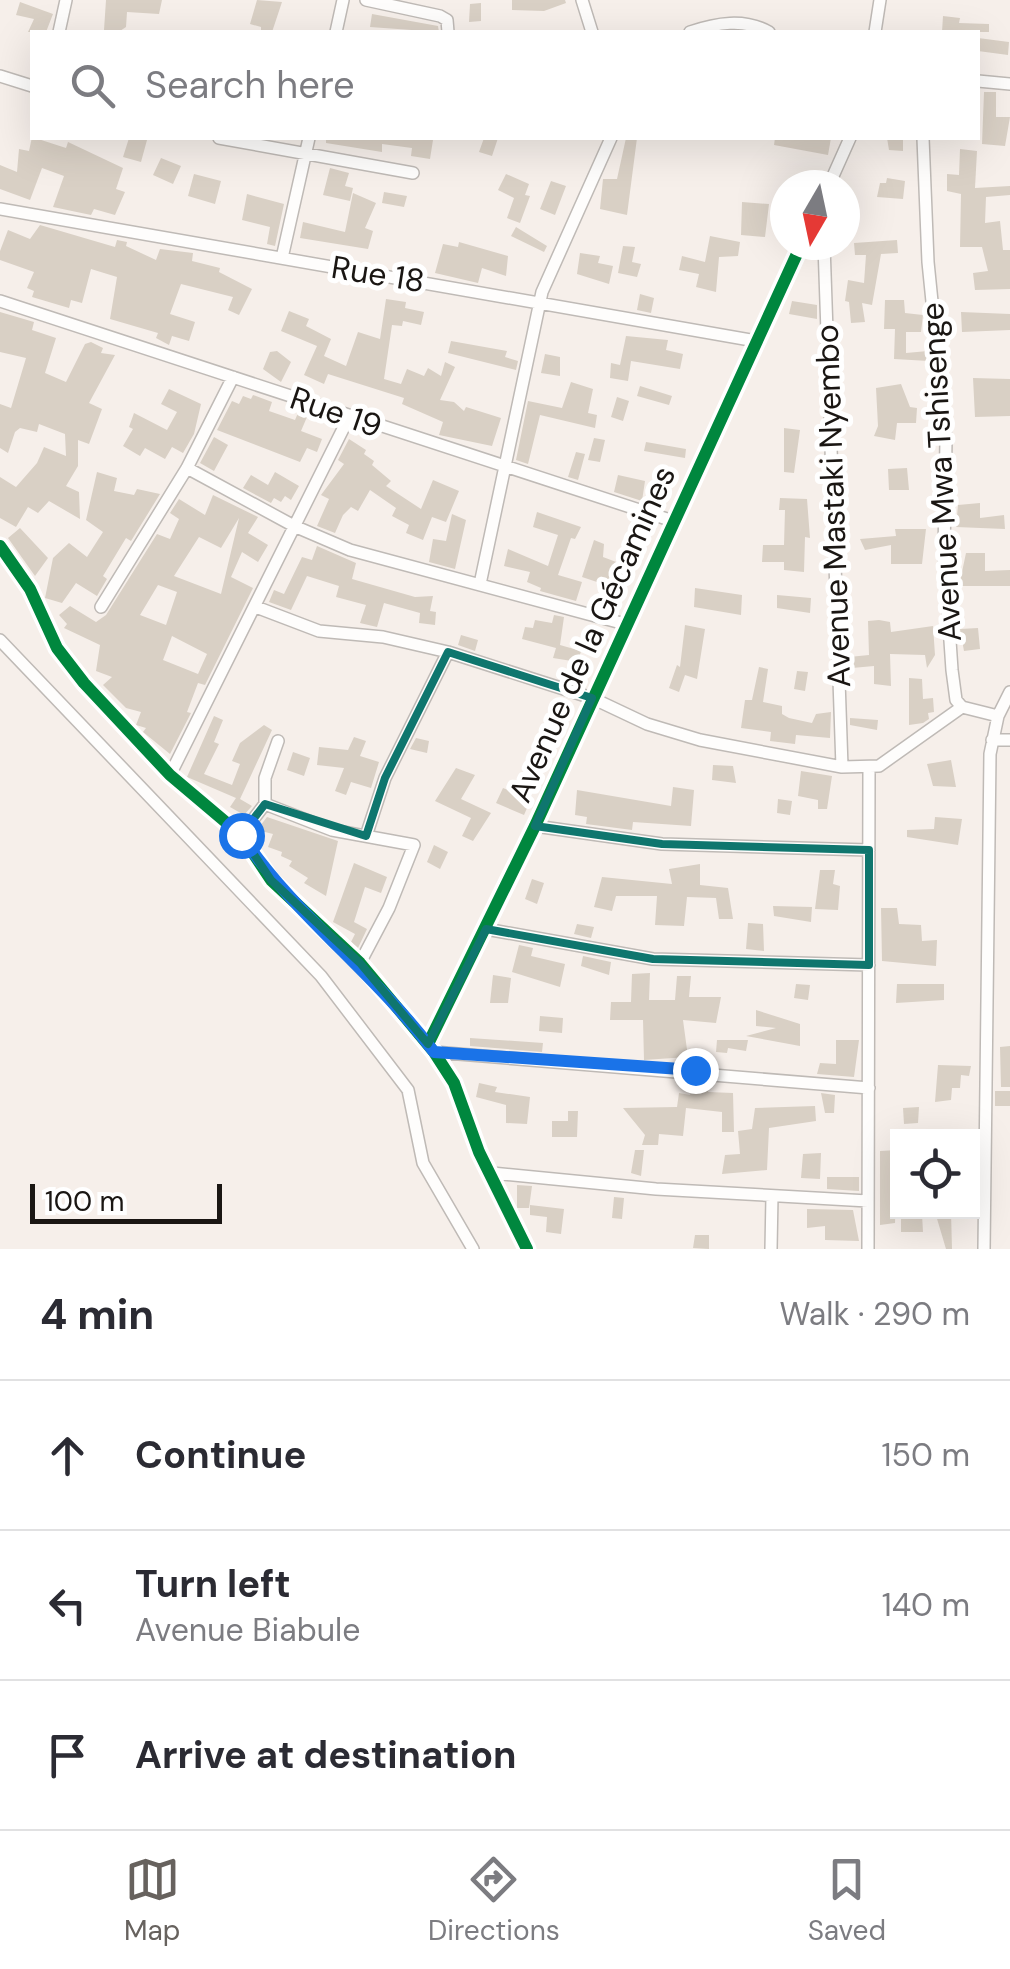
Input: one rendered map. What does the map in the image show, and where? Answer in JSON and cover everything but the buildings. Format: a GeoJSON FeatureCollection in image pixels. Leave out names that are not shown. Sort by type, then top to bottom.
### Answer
{"type":"FeatureCollection","features":[{"type":"Feature","properties":{"kind":"street"},"geometry":{"type":"LineString","coordinates":[[60,30],[66,0]]}},
{"type":"Feature","properties":{"kind":"street"},"geometry":{"type":"LineString","coordinates":[[336,30],[343,0]]}},
{"type":"Feature","properties":{"kind":"street"},"geometry":{"type":"LineString","coordinates":[[366,0],[440,16],[447,20],[448,30]]}},
{"type":"Feature","properties":{"kind":"street"},"geometry":{"type":"LineString","coordinates":[[582,0],[591,30]]}},
{"type":"Feature","properties":{"kind":"street"},"geometry":{"type":"LineString","coordinates":[[875,30],[880,0]]}},
{"type":"Feature","properties":{"kind":"street"},"geometry":{"type":"LineString","coordinates":[[697,30],[738,23],[762,30]]}},
{"type":"Feature","properties":{"kind":"street"},"geometry":{"type":"LineString","coordinates":[[0,76],[30,85]]}},
{"type":"Feature","properties":{"kind":"street"},"geometry":{"type":"LineString","coordinates":[[980,82],[1010,84]]}},
{"type":"Feature","properties":{"kind":"street"},"geometry":{"type":"LineString","coordinates":[[228,140],[413,173]]}},
{"type":"Feature","properties":{"kind":"street"},"geometry":{"type":"LineString","coordinates":[[282,258],[308,140]]}},
{"type":"Feature","properties":{"kind":"street"},"geometry":{"type":"LineString","coordinates":[[480,584],[540,301],[610,140]]}},
{"type":"Feature","properties":{"kind":"street"},"geometry":{"type":"LineString","coordinates":[[836,170],[849,140]]}},
{"type":"Feature","properties":{"kind":"street","name":"Avenue Mwa Tshisenge"},"geometry":{"type":"LineString","coordinates":[[924,140],[928,262],[946,440],[944,553],[952,670],[956,700],[962,707]]}},
{"type":"Feature","properties":{"kind":"street","name":"Rue 18"},"geometry":{"type":"LineString","coordinates":[[0,209],[756,341]]}},
{"type":"Feature","properties":{"kind":"street","name":"Avenue de la Gécamines"},"geometry":{"type":"LineString","coordinates":[[431,1048],[794,260]]}},
{"type":"Feature","properties":{"kind":"street","name":"Avenue Mastaki Nyembo"},"geometry":{"type":"LineString","coordinates":[[825,260],[842,767]]}},
{"type":"Feature","properties":{"kind":"street","name":"Rue 19"},"geometry":{"type":"LineString","coordinates":[[0,302],[672,521]]}},
{"type":"Feature","properties":{"kind":"street"},"geometry":{"type":"LineString","coordinates":[[101,607],[187,468],[233,377]]}},
{"type":"Feature","properties":{"kind":"street"},"geometry":{"type":"LineString","coordinates":[[170,775],[349,417]]}},
{"type":"Feature","properties":{"kind":"street"},"geometry":{"type":"LineString","coordinates":[[187,468],[294,526],[377,558],[625,624]]}},
{"type":"Feature","properties":{"kind":"street"},"geometry":{"type":"LineString","coordinates":[[0,546],[30,589],[65,660],[170,775],[241,835],[286,896],[360,963],[431,1048],[454,1084],[527,1249]]}},
{"type":"Feature","properties":{"kind":"street"},"geometry":{"type":"LineString","coordinates":[[256,607],[318,632],[383,637],[448,652],[592,698],[646,724],[688,737],[842,767],[870,769],[962,707],[998,716]]}},
{"type":"Feature","properties":{"kind":"street"},"geometry":{"type":"LineString","coordinates":[[0,640],[332,990],[408,1090],[423,1163],[473,1249]]}},
{"type":"Feature","properties":{"kind":"street"},"geometry":{"type":"LineString","coordinates":[[366,836],[385,778],[448,652]]}},
{"type":"Feature","properties":{"kind":"street"},"geometry":{"type":"LineString","coordinates":[[984,1249],[992,740],[1010,692]]}},
{"type":"Feature","properties":{"kind":"street"},"geometry":{"type":"LineString","coordinates":[[992,740],[1010,740]]}},
{"type":"Feature","properties":{"kind":"street"},"geometry":{"type":"LineString","coordinates":[[241,835],[265,804],[265,778],[278,742]]}},
{"type":"Feature","properties":{"kind":"street"},"geometry":{"type":"LineString","coordinates":[[868,1249],[870,769]]}},
{"type":"Feature","properties":{"kind":"street"},"geometry":{"type":"LineString","coordinates":[[265,804],[303,822],[411,843],[414,848],[360,963]]}},
{"type":"Feature","properties":{"kind":"street"},"geometry":{"type":"LineString","coordinates":[[535,826],[662,844],[869,850]]}},
{"type":"Feature","properties":{"kind":"street"},"geometry":{"type":"LineString","coordinates":[[486,929],[653,960],[869,965]]}},
{"type":"Feature","properties":{"kind":"street"},"geometry":{"type":"LineString","coordinates":[[431,1048],[869,1088]]}},
{"type":"Feature","properties":{"kind":"street"},"geometry":{"type":"LineString","coordinates":[[492,1173],[868,1201]]}},
{"type":"Feature","properties":{"kind":"street"},"geometry":{"type":"LineString","coordinates":[[771,1249],[772,1196]]}},
{"type":"Feature","properties":{"kind":"highlighted area"},"geometry":{"type":"Polygon","coordinates":[[[448,652],[592,698],[535,826],[662,844],[869,850],[869,965],[653,959],[486,929],[428,1044],[360,963],[271,880],[241,835],[265,804],[366,836],[385,778],[448,652]]]}},
{"type":"Feature","properties":{"kind":"cycle path"},"geometry":{"type":"LineString","coordinates":[[428,1044],[535,826],[794,260]]}},
{"type":"Feature","properties":{"kind":"cycle path"},"geometry":{"type":"LineString","coordinates":[[0,546],[30,589],[57,648],[84,683],[170,775],[241,835],[271,880],[360,963],[434,1052],[454,1083],[479,1152],[527,1249]]}},
{"type":"Feature","properties":{"kind":"route"},"geometry":{"type":"LineString","coordinates":[[241,835],[271,880],[360,963],[434,1052],[695,1070]]}}]}
